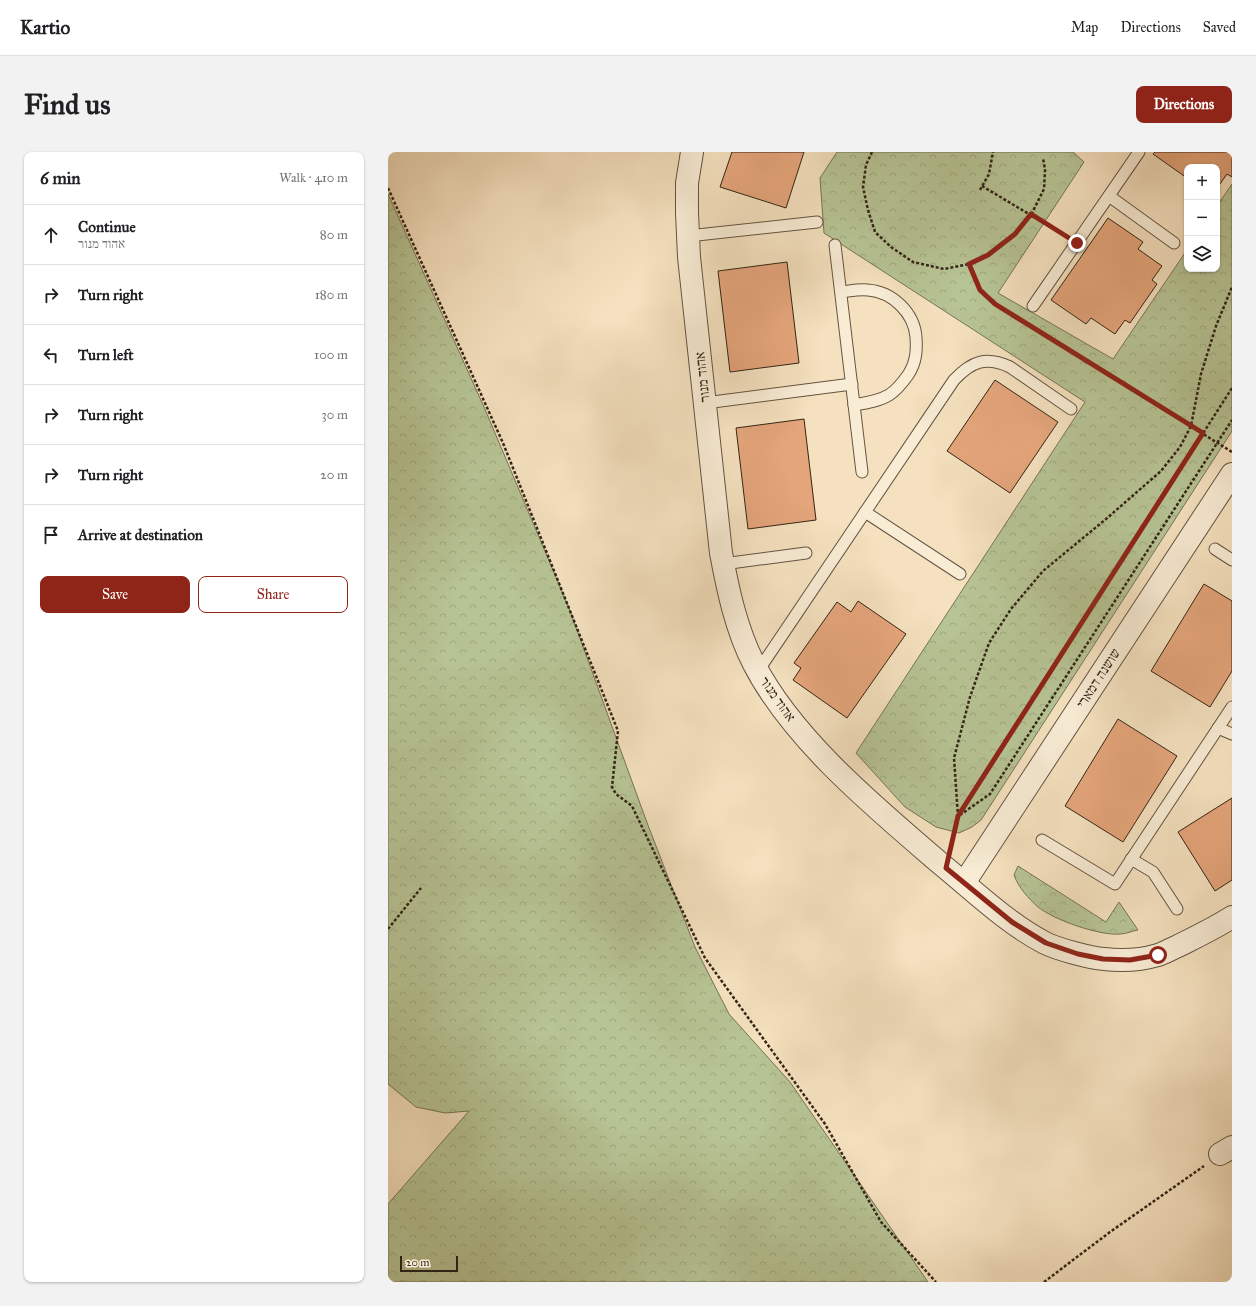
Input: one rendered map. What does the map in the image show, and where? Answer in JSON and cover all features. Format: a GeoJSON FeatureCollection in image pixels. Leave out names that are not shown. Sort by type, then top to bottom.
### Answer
{"type":"FeatureCollection","features":[{"type":"Feature","properties":{"kind":"street","name":"אהוד מנור"},"geometry":{"type":"LineString","coordinates":[[692,152],[687,183],[686,213],[723,564],[734,611],[743,638],[758,671],[772,694],[820,752],[856,788],[964,883],[1012,922],[1046,943],[1078,954],[1103,959],[1130,960],[1158,955],[1219,926],[1232,917]]}},
{"type":"Feature","properties":{"kind":"street","name":"שושנה דמארי"},"geometry":{"type":"LineString","coordinates":[[964,883],[1232,474]]}},
{"type":"Feature","properties":{"kind":"lane"},"geometry":{"type":"LineString","coordinates":[[1034,306],[1139,152]]}},
{"type":"Feature","properties":{"kind":"lane"},"geometry":{"type":"LineString","coordinates":[[1109,196],[1174,242]]}},
{"type":"Feature","properties":{"kind":"lane"},"geometry":{"type":"LineString","coordinates":[[688,236],[818,222]]}},
{"type":"Feature","properties":{"kind":"lane"},"geometry":{"type":"LineString","coordinates":[[835,246],[862,472]]}},
{"type":"Feature","properties":{"kind":"lane"},"geometry":{"type":"LineString","coordinates":[[841,292],[869,290],[884,294],[899,303],[910,315],[915,329],[917,349],[913,368],[902,383],[890,394],[873,401],[854,405]]}},
{"type":"Feature","properties":{"kind":"lane"},"geometry":{"type":"LineString","coordinates":[[758,671],[954,380],[962,371],[977,362],[987,360],[1001,363],[1071,409]]}},
{"type":"Feature","properties":{"kind":"lane"},"geometry":{"type":"LineString","coordinates":[[705,403],[852,384]]}},
{"type":"Feature","properties":{"kind":"lane"},"geometry":{"type":"LineString","coordinates":[[865,512],[960,574]]}},
{"type":"Feature","properties":{"kind":"lane"},"geometry":{"type":"LineString","coordinates":[[1215,549],[1232,560]]}},
{"type":"Feature","properties":{"kind":"lane"},"geometry":{"type":"LineString","coordinates":[[723,564],[806,553]]}},
{"type":"Feature","properties":{"kind":"lane"},"geometry":{"type":"LineString","coordinates":[[1042,840],[1115,884],[1232,707]]}},
{"type":"Feature","properties":{"kind":"lane"},"geometry":{"type":"LineString","coordinates":[[1218,728],[1232,734]]}},
{"type":"Feature","properties":{"kind":"lane"},"geometry":{"type":"LineString","coordinates":[[1131,859],[1153,872],[1177,909]]}},
{"type":"Feature","properties":{"kind":"path"},"geometry":{"type":"LineString","coordinates":[[872,152],[866,165],[863,187],[875,232],[891,247],[913,262],[944,269],[969,264],[988,255],[1015,234],[1031,214],[1044,189],[1045,170],[1043,158]]}},
{"type":"Feature","properties":{"kind":"path"},"geometry":{"type":"LineString","coordinates":[[980,190],[989,174],[994,152]]}},
{"type":"Feature","properties":{"kind":"path"},"geometry":{"type":"LineString","coordinates":[[982,186],[1031,214],[1077,243]]}},
{"type":"Feature","properties":{"kind":"path"},"geometry":{"type":"LineString","coordinates":[[388,188],[503,443],[618,731],[612,787],[616,794],[632,806],[705,958],[825,1124],[881,1222],[936,1282]]}},
{"type":"Feature","properties":{"kind":"path"},"geometry":{"type":"LineString","coordinates":[[969,264],[980,290],[995,304],[1232,452]]}},
{"type":"Feature","properties":{"kind":"path"},"geometry":{"type":"LineString","coordinates":[[946,868],[958,816],[954,758],[970,697],[989,643],[1011,609],[1043,571],[1106,519],[1161,470],[1180,447],[1191,426],[1201,374],[1216,326],[1232,287]]}},
{"type":"Feature","properties":{"kind":"path"},"geometry":{"type":"LineString","coordinates":[[958,816],[1232,388]]}},
{"type":"Feature","properties":{"kind":"path"},"geometry":{"type":"LineString","coordinates":[[958,816],[990,794],[1232,420]]}},
{"type":"Feature","properties":{"kind":"path"},"geometry":{"type":"LineString","coordinates":[[388,929],[421,888]]}},
{"type":"Feature","properties":{"kind":"path"},"geometry":{"type":"LineString","coordinates":[[1044,1282],[1110,1232],[1226,1150]]}},
{"type":"Feature","properties":{"kind":"green space"},"geometry":{"type":"Polygon","coordinates":[[[837,152],[1073,152],[1084,162],[998,293],[1113,359],[1184,254],[1184,272],[1220,272],[1220,202],[1232,184],[1232,431],[981,820],[972,827],[959,833],[936,827],[905,807],[856,753],[1085,402],[824,233],[820,178],[837,152]]]}},
{"type":"Feature","properties":{"kind":"green space"},"geometry":{"type":"Polygon","coordinates":[[[388,194],[484,407],[569,608],[646,820],[695,947],[729,1014],[790,1082],[928,1282],[388,1282],[388,1204],[469,1111],[445,1113],[416,1107],[388,1084],[388,194]]]}},
{"type":"Feature","properties":{"kind":"green space"},"geometry":{"type":"Polygon","coordinates":[[[1018,866],[1106,922],[1119,902],[1138,930],[1122,934],[1111,934],[1089,930],[1066,922],[1045,912],[1031,900],[1018,884],[1014,875],[1018,866]]]}},
{"type":"Feature","properties":{"kind":"building"},"geometry":{"type":"Polygon","coordinates":[[[732,152],[804,152],[786,208],[720,187],[732,152]]]}},
{"type":"Feature","properties":{"kind":"building"},"geometry":{"type":"Polygon","coordinates":[[[1155,152],[1232,152],[1232,177],[1227,174],[1220,184],[1220,164],[1184,164],[1184,176],[1153,154],[1155,152]]]}},
{"type":"Feature","properties":{"kind":"building"},"geometry":{"type":"Polygon","coordinates":[[[1108,218],[1143,242],[1138,249],[1162,266],[1152,280],[1157,284],[1130,323],[1125,320],[1115,334],[1091,318],[1086,324],[1051,300],[1108,218]]]}},
{"type":"Feature","properties":{"kind":"building"},"geometry":{"type":"Polygon","coordinates":[[[787,262],[799,363],[730,372],[718,271],[787,262]]]}},
{"type":"Feature","properties":{"kind":"building"},"geometry":{"type":"Polygon","coordinates":[[[995,380],[1058,422],[1010,493],[947,451],[995,380]]]}},
{"type":"Feature","properties":{"kind":"building"},"geometry":{"type":"Polygon","coordinates":[[[804,419],[816,520],[748,529],[736,428],[804,419]]]}},
{"type":"Feature","properties":{"kind":"building"},"geometry":{"type":"Polygon","coordinates":[[[1204,584],[1232,601],[1232,671],[1210,707],[1151,671],[1204,584]]]}},
{"type":"Feature","properties":{"kind":"building"},"geometry":{"type":"Polygon","coordinates":[[[858,601],[906,634],[847,718],[793,680],[801,668],[794,663],[837,602],[851,612],[858,601]]]}},
{"type":"Feature","properties":{"kind":"building"},"geometry":{"type":"Polygon","coordinates":[[[1118,719],[1177,756],[1123,842],[1065,806],[1118,719]]]}},
{"type":"Feature","properties":{"kind":"building"},"geometry":{"type":"Polygon","coordinates":[[[1232,798],[1232,880],[1215,891],[1178,832],[1232,798]]]}},
{"type":"Feature","properties":{"kind":"route"},"geometry":{"type":"LineString","coordinates":[[1077,243],[1031,214],[1015,234],[988,255],[969,264],[980,290],[995,304],[1203,433],[958,816],[946,868],[1012,922],[1046,943],[1078,954],[1103,959],[1130,960],[1158,955]]}}]}
